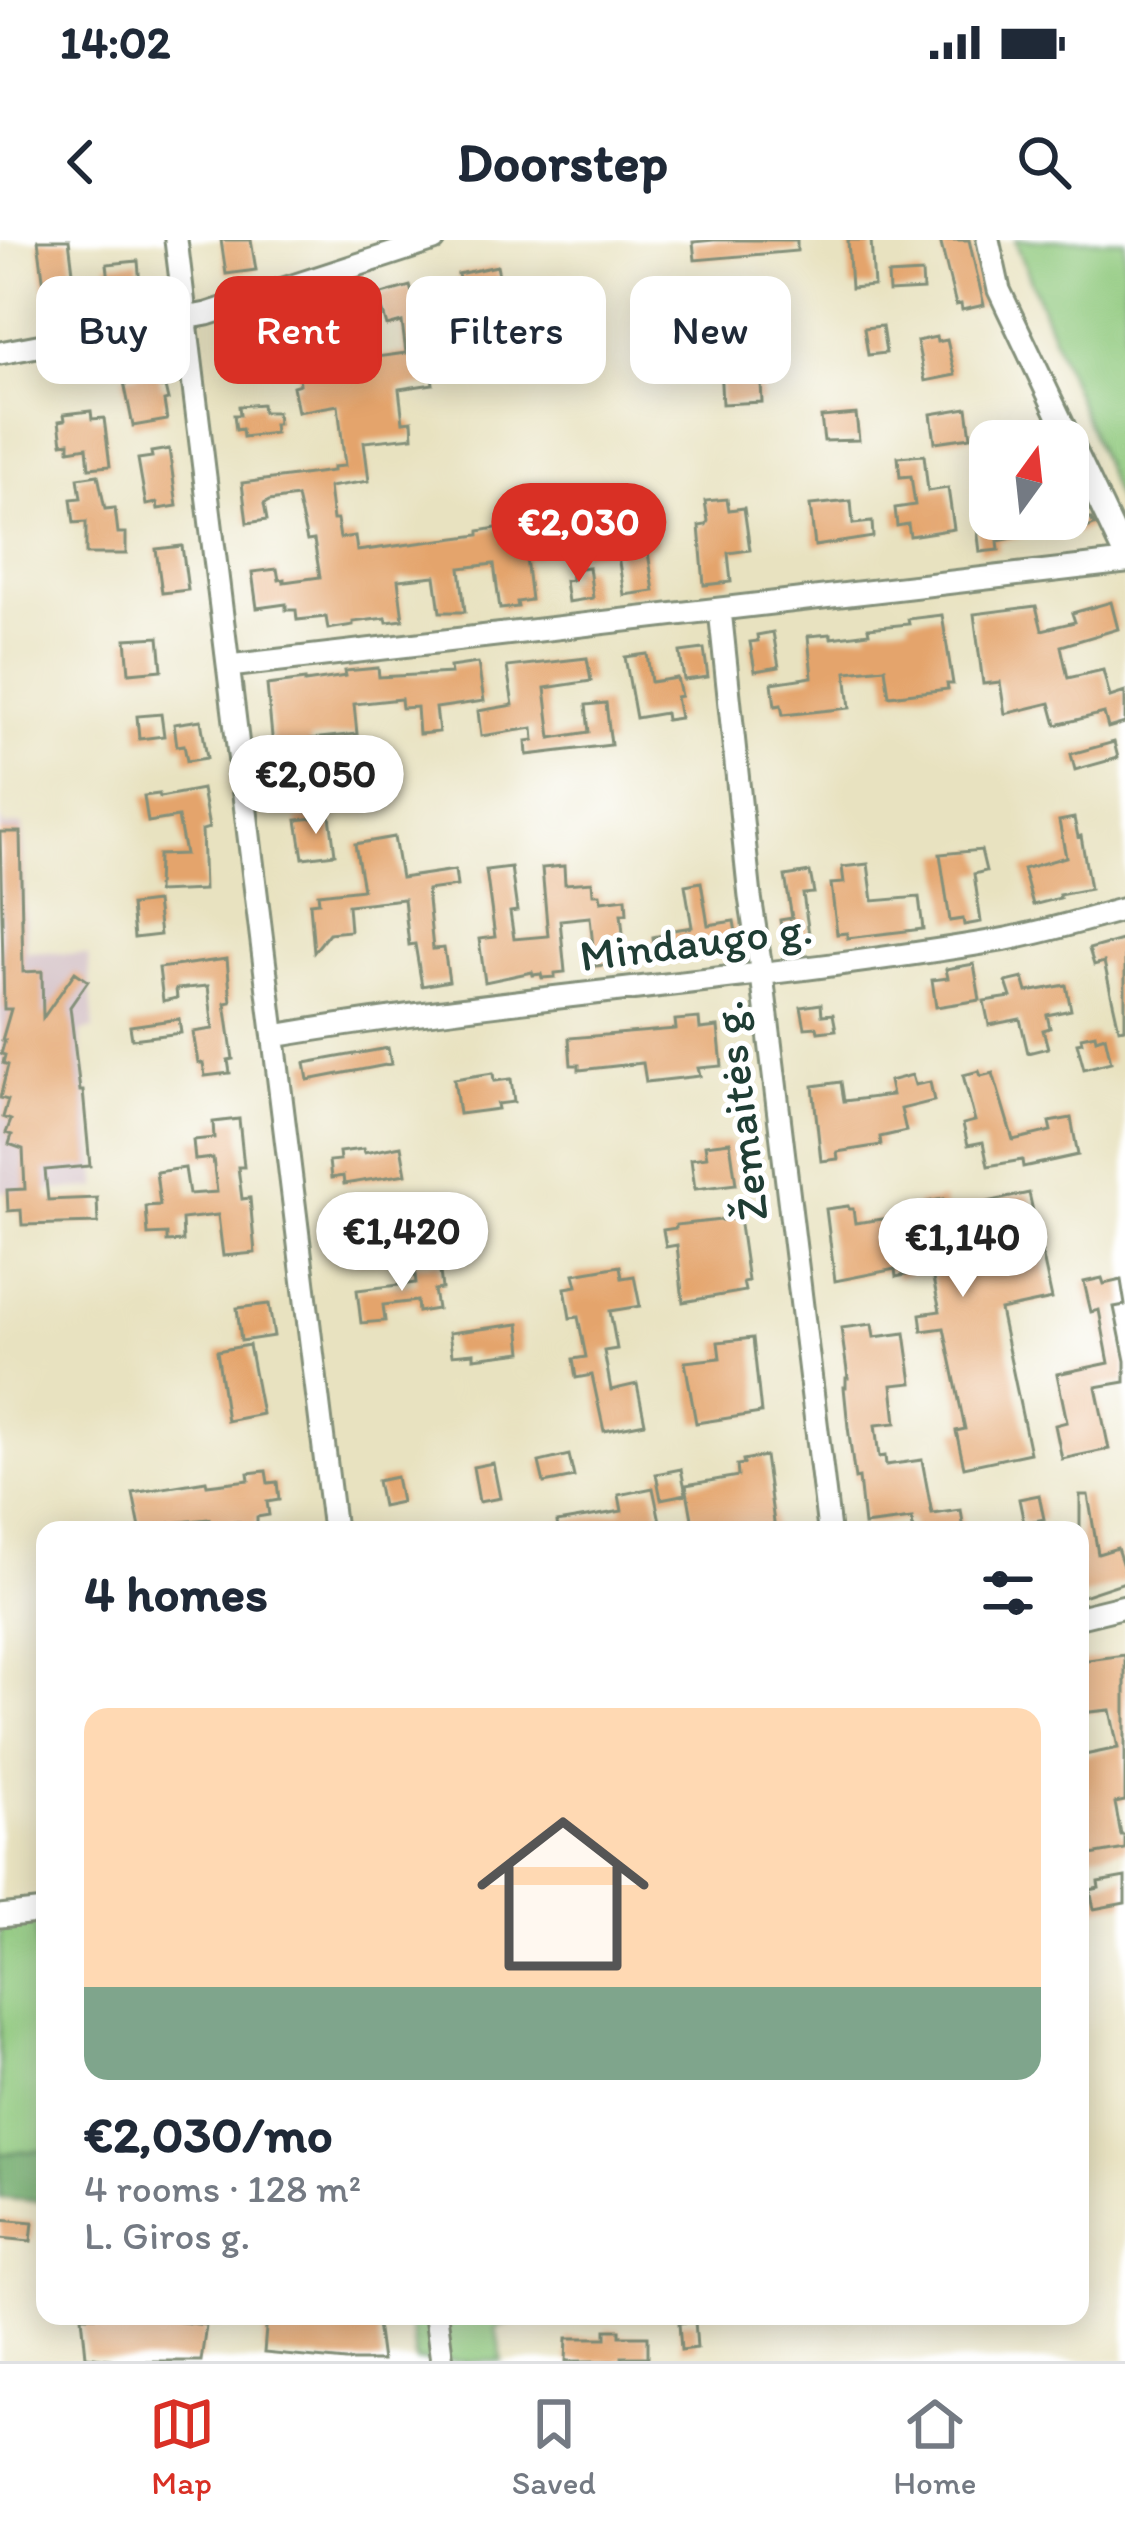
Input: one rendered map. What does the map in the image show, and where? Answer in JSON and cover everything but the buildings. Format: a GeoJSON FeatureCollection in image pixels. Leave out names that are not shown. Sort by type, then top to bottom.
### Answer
{"type":"FeatureCollection","features":[{"type":"Feature","properties":{"kind":"street"},"geometry":{"type":"LineString","coordinates":[[176,240],[180,276]]}},
{"type":"Feature","properties":{"kind":"street"},"geometry":{"type":"LineString","coordinates":[[190,317],[434,240]]}},
{"type":"Feature","properties":{"kind":"street"},"geometry":{"type":"LineString","coordinates":[[229,666],[1125,559],[999,290],[988,240]]}},
{"type":"Feature","properties":{"kind":"street"},"geometry":{"type":"LineString","coordinates":[[0,353],[36,346]]}},
{"type":"Feature","properties":{"kind":"street"},"geometry":{"type":"LineString","coordinates":[[190,364],[333,1521]]}},
{"type":"Feature","properties":{"kind":"street","name":"Žemaitės g."},"geometry":{"type":"LineString","coordinates":[[720,610],[750,897],[828,1521]]}},
{"type":"Feature","properties":{"kind":"street","name":"Mindaugo g."},"geometry":{"type":"LineString","coordinates":[[274,1036],[388,1016],[762,975],[1005,940],[1125,909]]}},
{"type":"Feature","properties":{"kind":"street"},"geometry":{"type":"LineString","coordinates":[[1089,1615],[1125,1606]]}},
{"type":"Feature","properties":{"kind":"street"},"geometry":{"type":"LineString","coordinates":[[0,1916],[36,1912]]}},
{"type":"Feature","properties":{"kind":"street"},"geometry":{"type":"LineString","coordinates":[[437,2325],[442,2361]]}},
{"type":"Feature","properties":{"kind":"shaded area"},"geometry":{"type":"Polygon","coordinates":[[[0,812],[3,826],[23,825],[26,951],[88,955],[94,1029],[80,1032],[98,1188],[0,1192],[0,812]]]}},
{"type":"Feature","properties":{"kind":"green space"},"geometry":{"type":"Polygon","coordinates":[[[1015,240],[1125,240],[1125,519],[1015,240]]]}},
{"type":"Feature","properties":{"kind":"green space"},"geometry":{"type":"Polygon","coordinates":[[[36,1922],[36,2151],[0,2154],[0,1926],[36,1922]]]}},
{"type":"Feature","properties":{"kind":"green space"},"geometry":{"type":"Polygon","coordinates":[[[36,2151],[36,2201],[0,2198],[0,2154],[36,2151]]]}},
{"type":"Feature","properties":{"kind":"green space"},"geometry":{"type":"Polygon","coordinates":[[[410,2325],[504,2325],[496,2328],[502,2361],[416,2361],[410,2325]]]}}]}
